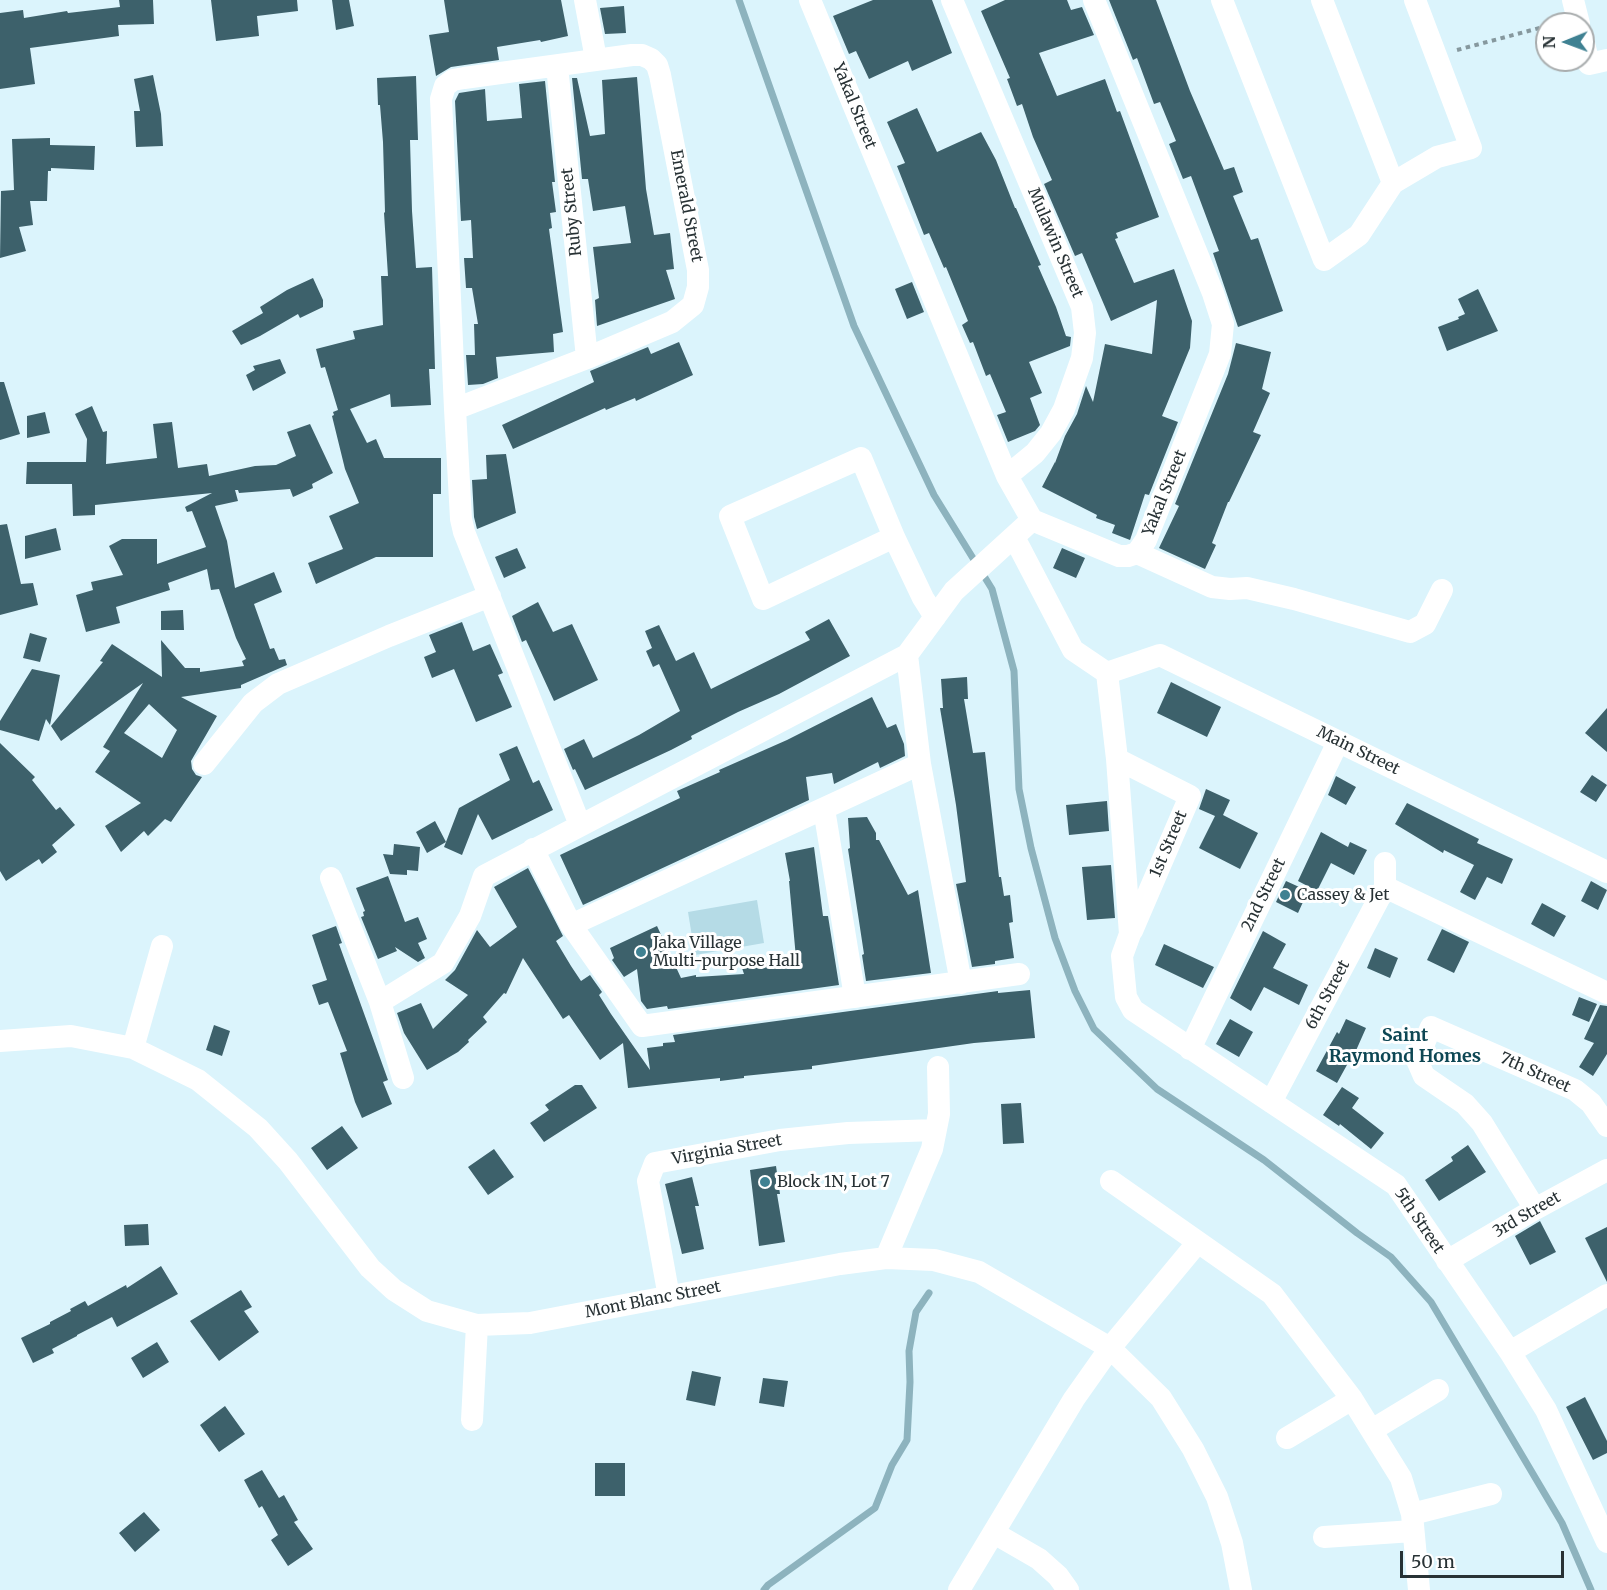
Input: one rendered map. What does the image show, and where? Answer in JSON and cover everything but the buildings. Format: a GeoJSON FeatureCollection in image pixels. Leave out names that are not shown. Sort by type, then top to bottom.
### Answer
{"type":"FeatureCollection","features":[{"type":"Feature","properties":{"kind":"street"},"geometry":{"type":"LineString","coordinates":[[585,0],[596,59]]}},
{"type":"Feature","properties":{"kind":"street","name":"Yakal Street"},"geometry":{"type":"LineString","coordinates":[[810,0],[1007,476],[1032,520],[1119,556],[1137,553],[1146,540],[1220,354],[1223,324],[1213,293],[1094,0]]}},
{"type":"Feature","properties":{"kind":"street","name":"Mulawin Street"},"geometry":{"type":"LineString","coordinates":[[952,0],[1083,307],[1085,333],[1082,358],[1064,409],[1051,433],[1035,453],[1007,476]]}},
{"type":"Feature","properties":{"kind":"street"},"geometry":{"type":"LineString","coordinates":[[1222,0],[1324,260],[1359,235],[1393,183],[1437,157],[1470,148],[1415,0]]}},
{"type":"Feature","properties":{"kind":"street"},"geometry":{"type":"LineString","coordinates":[[1322,0],[1393,183]]}},
{"type":"Feature","properties":{"kind":"street","name":"Emerald Street"},"geometry":{"type":"LineString","coordinates":[[642,56],[651,59],[657,65],[698,270],[698,287],[693,305],[672,322],[455,409],[441,112],[445,87],[453,80],[596,59],[642,56]]}},
{"type":"Feature","properties":{"kind":"street","name":"Ruby Street"},"geometry":{"type":"LineString","coordinates":[[557,66],[586,358]]}},
{"type":"Feature","properties":{"kind":"street"},"geometry":{"type":"LineString","coordinates":[[455,409],[461,519],[464,532],[580,825]]}},
{"type":"Feature","properties":{"kind":"street"},"geometry":{"type":"LineString","coordinates":[[894,537],[763,599],[730,516],[861,458],[894,537],[923,598],[935,617]]}},
{"type":"Feature","properties":{"kind":"street"},"geometry":{"type":"LineString","coordinates":[[380,1002],[443,963],[470,916],[484,876],[907,655],[954,591],[1032,520]]}},
{"type":"Feature","properties":{"kind":"street"},"geometry":{"type":"LineString","coordinates":[[1014,537],[1073,650],[1107,673]]}},
{"type":"Feature","properties":{"kind":"street"},"geometry":{"type":"LineString","coordinates":[[1137,553],[1212,586],[1230,589],[1247,588],[1410,632],[1425,624],[1442,590]]}},
{"type":"Feature","properties":{"kind":"street"},"geometry":{"type":"LineString","coordinates":[[204,764],[253,703],[278,684],[490,596]]}},
{"type":"Feature","properties":{"kind":"street"},"geometry":{"type":"LineString","coordinates":[[907,655],[920,764],[961,983]]}},
{"type":"Feature","properties":{"kind":"street","name":"Main Street"},"geometry":{"type":"LineString","coordinates":[[1107,673],[1160,655],[1607,872]]}},
{"type":"Feature","properties":{"kind":"street","name":"1st Street"},"geometry":{"type":"LineString","coordinates":[[1107,673],[1117,759],[1131,934]]}},
{"type":"Feature","properties":{"kind":"street","name":"2nd Street"},"geometry":{"type":"LineString","coordinates":[[1190,1049],[1338,742]]}},
{"type":"Feature","properties":{"kind":"street","name":"1st Street"},"geometry":{"type":"LineString","coordinates":[[1117,759],[1190,796],[1122,956],[1126,997]]}},
{"type":"Feature","properties":{"kind":"street"},"geometry":{"type":"LineString","coordinates":[[571,925],[920,764]]}},
{"type":"Feature","properties":{"kind":"street"},"geometry":{"type":"LineString","coordinates":[[824,809],[855,998]]}},
{"type":"Feature","properties":{"kind":"street"},"geometry":{"type":"LineString","coordinates":[[533,849],[571,925],[642,1026],[1019,974]]}},
{"type":"Feature","properties":{"kind":"street"},"geometry":{"type":"LineString","coordinates":[[1385,863],[1385,887],[1607,993]]}},
{"type":"Feature","properties":{"kind":"street"},"geometry":{"type":"LineString","coordinates":[[331,878],[380,1002],[403,1078]]}},
{"type":"Feature","properties":{"kind":"street","name":"6th Street"},"geometry":{"type":"LineString","coordinates":[[1271,1102],[1385,887]]}},
{"type":"Feature","properties":{"kind":"street"},"geometry":{"type":"LineString","coordinates":[[133,1048],[162,946]]}},
{"type":"Feature","properties":{"kind":"street","name":"5th Street"},"geometry":{"type":"LineString","coordinates":[[1126,997],[1133,1010],[1396,1185],[1510,1352],[1546,1410],[1607,1542]]}},
{"type":"Feature","properties":{"kind":"street","name":"7th Street"},"geometry":{"type":"LineString","coordinates":[[1535,1209],[1482,1123],[1465,1104],[1424,1076],[1417,1060],[1431,1027],[1575,1090],[1591,1103],[1607,1126]]}},
{"type":"Feature","properties":{"kind":"street","name":"Mont Blanc Street"},"geometry":{"type":"LineString","coordinates":[[0,1041],[71,1036],[133,1048],[198,1080],[258,1128],[288,1161],[370,1268],[394,1290],[427,1311],[477,1325],[530,1323],[840,1264],[886,1258],[933,1260],[979,1272],[1110,1348],[1161,1398],[1193,1449],[1217,1497],[1232,1543],[1241,1590]]}},
{"type":"Feature","properties":{"kind":"street"},"geometry":{"type":"LineString","coordinates":[[886,1258],[932,1149],[939,1114],[938,1066]]}},
{"type":"Feature","properties":{"kind":"street","name":"Virginia Street"},"geometry":{"type":"LineString","coordinates":[[669,1297],[648,1181],[655,1163],[791,1139],[848,1132],[936,1130]]}},
{"type":"Feature","properties":{"kind":"street","name":"3rd Street"},"geometry":{"type":"LineString","coordinates":[[1447,1261],[1607,1170]]}},
{"type":"Feature","properties":{"kind":"street"},"geometry":{"type":"LineString","coordinates":[[1111,1181],[1272,1294],[1352,1399],[1401,1478],[1413,1522],[1419,1590]]}},
{"type":"Feature","properties":{"kind":"street"},"geometry":{"type":"LineString","coordinates":[[959,1590],[1074,1399],[1110,1348],[1198,1242]]}},
{"type":"Feature","properties":{"kind":"street"},"geometry":{"type":"LineString","coordinates":[[1510,1352],[1607,1296]]}},
{"type":"Feature","properties":{"kind":"street"},"geometry":{"type":"LineString","coordinates":[[472,1420],[477,1325]]}},
{"type":"Feature","properties":{"kind":"street"},"geometry":{"type":"LineString","coordinates":[[1372,1430],[1438,1390]]}},
{"type":"Feature","properties":{"kind":"street"},"geometry":{"type":"LineString","coordinates":[[1287,1438],[1352,1399]]}},
{"type":"Feature","properties":{"kind":"street"},"geometry":{"type":"LineString","coordinates":[[1324,1538],[1413,1522],[1491,1494]]}},
{"type":"Feature","properties":{"kind":"street"},"geometry":{"type":"LineString","coordinates":[[994,1533],[1039,1559],[1058,1576],[1068,1590]]}},
{"type":"Feature","properties":{"kind":"path"},"geometry":{"type":"LineString","coordinates":[[1436,56],[1535,29]]}},
{"type":"Feature","properties":{"kind":"shaded area"},"geometry":{"type":"Polygon","coordinates":[[[757,900],[764,943],[695,955],[688,912],[757,900]]]}},
{"type":"Feature","properties":{"kind":"waterway"},"geometry":{"type":"LineString","coordinates":[[739,0],[854,326],[934,495],[992,589],[1014,671],[1019,789],[1031,848],[1055,938],[1075,991],[1094,1029],[1157,1089],[1264,1160],[1391,1257],[1431,1302],[1562,1523],[1591,1590]]}},
{"type":"Feature","properties":{"kind":"waterway"},"geometry":{"type":"LineString","coordinates":[[764,1590],[875,1508],[892,1465],[907,1440],[909,1351],[916,1312],[929,1293]]}},
{"type":"Feature","properties":{"kind":"place","name":"Cassey & Jet"},"geometry":{"type":"Point","coordinates":[1285,895]}},
{"type":"Feature","properties":{"kind":"place","name":"Jaka Village Multi-purpose Hall"},"geometry":{"type":"Point","coordinates":[641,952]}},
{"type":"Feature","properties":{"kind":"place","name":"Block 1N, Lot 7"},"geometry":{"type":"Point","coordinates":[765,1182]}},
{"type":"Feature","properties":{"kind":"district","name":"Saint Raymond Homes"},"geometry":{"type":"Point","coordinates":[1405,1046]}}]}
